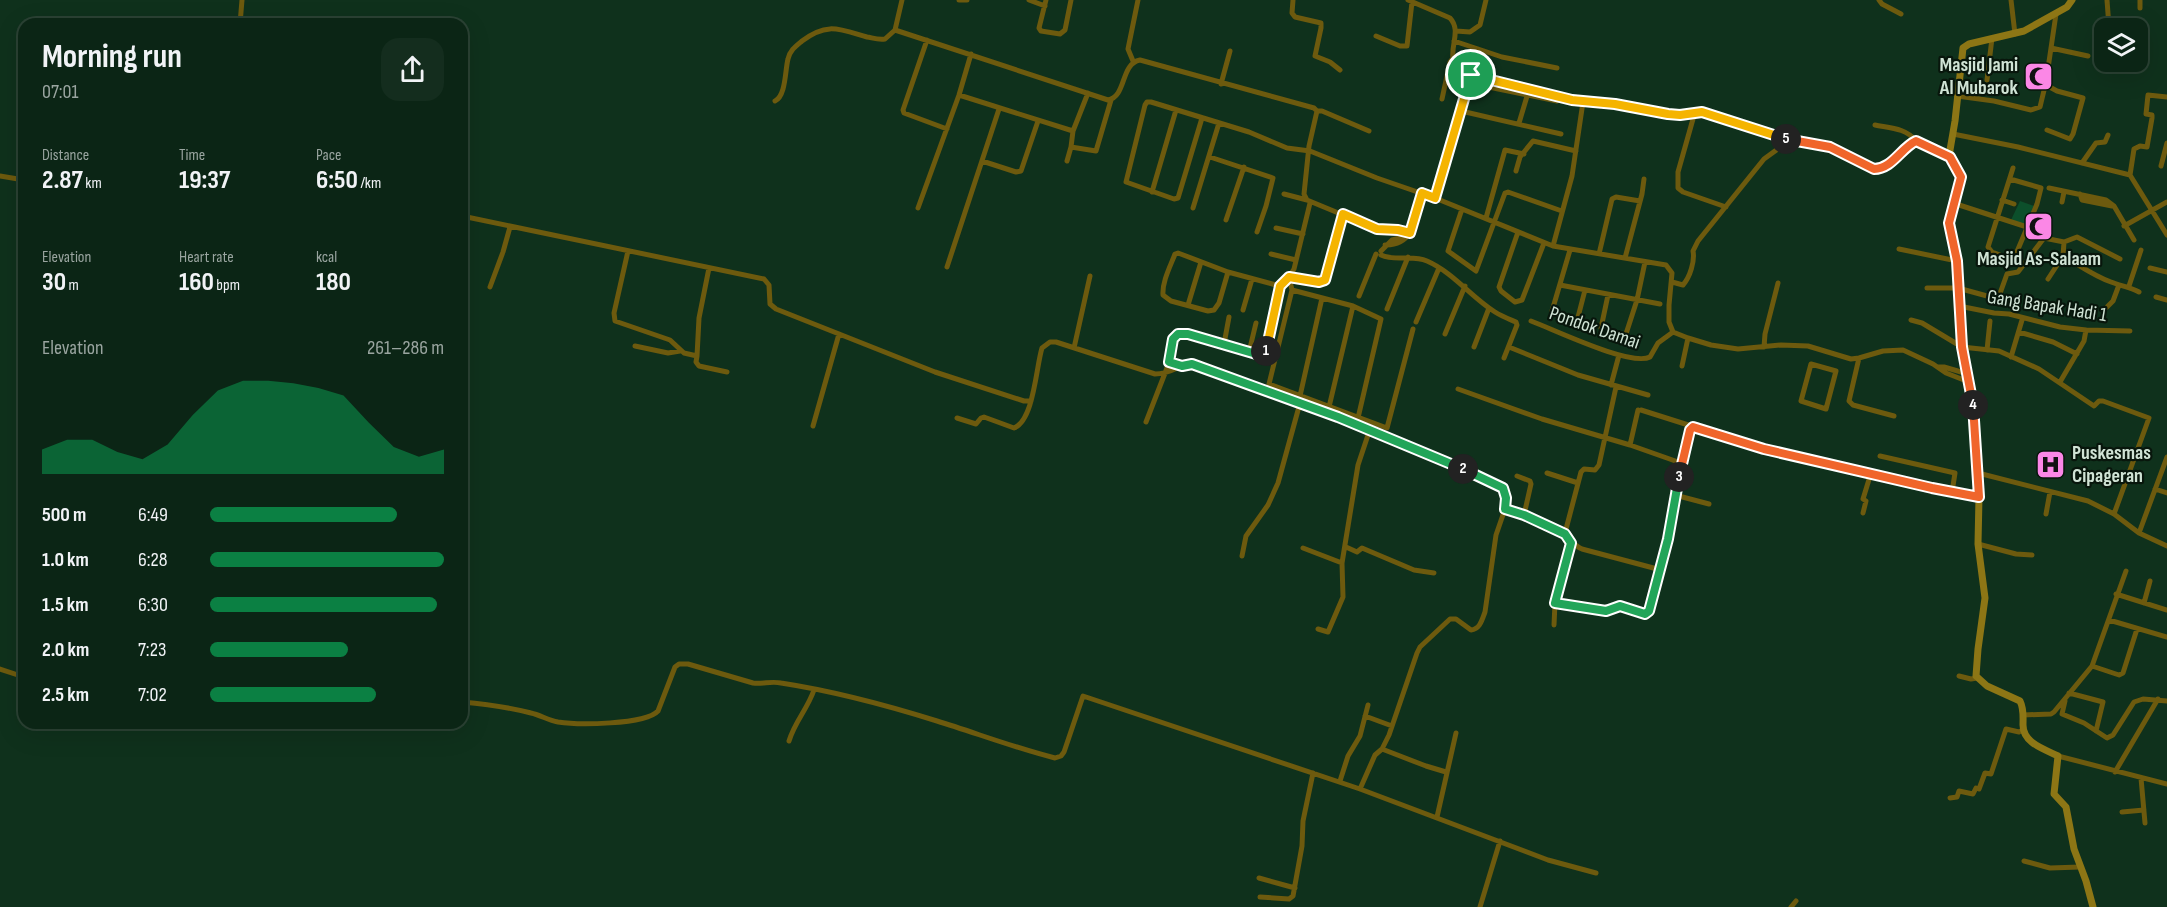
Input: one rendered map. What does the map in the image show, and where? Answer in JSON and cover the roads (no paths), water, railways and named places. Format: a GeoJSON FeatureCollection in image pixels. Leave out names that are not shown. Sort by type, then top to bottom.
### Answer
{"type":"FeatureCollection","features":[{"type":"Feature","properties":{"kind":"street"},"geometry":{"type":"LineString","coordinates":[[240,18],[242,0]]}},
{"type":"Feature","properties":{"kind":"street"},"geometry":{"type":"LineString","coordinates":[[775,101],[781,95],[791,50],[807,37],[821,29],[834,27],[880,40],[891,35],[895,30],[902,0]]}},
{"type":"Feature","properties":{"kind":"street"},"geometry":{"type":"LineString","coordinates":[[959,0],[967,0]]}},
{"type":"Feature","properties":{"kind":"street"},"geometry":{"type":"LineString","coordinates":[[1029,0],[1046,3],[1039,29],[1061,34],[1065,30],[1071,0]]}},
{"type":"Feature","properties":{"kind":"street"},"geometry":{"type":"LineString","coordinates":[[1133,61],[1128,50],[1138,0]]}},
{"type":"Feature","properties":{"kind":"street"},"geometry":{"type":"LineString","coordinates":[[1293,0],[1294,17],[1321,23],[1315,56],[1330,62],[1340,70]]}},
{"type":"Feature","properties":{"kind":"street"},"geometry":{"type":"LineString","coordinates":[[1456,32],[1470,32],[1480,25],[1486,0]]}},
{"type":"Feature","properties":{"kind":"street"},"geometry":{"type":"LineString","coordinates":[[1879,0],[1901,14]]}},
{"type":"Feature","properties":{"kind":"street"},"geometry":{"type":"LineString","coordinates":[[2011,0],[2015,34]]}},
{"type":"Feature","properties":{"kind":"street"},"geometry":{"type":"LineString","coordinates":[[1950,157],[1963,48],[1992,38],[2015,34],[2056,14],[2067,7],[2072,0]]}},
{"type":"Feature","properties":{"kind":"street"},"geometry":{"type":"LineString","coordinates":[[2107,0],[2108,18]]}},
{"type":"Feature","properties":{"kind":"street"},"geometry":{"type":"LineString","coordinates":[[2140,0],[2140,9]]}},
{"type":"Feature","properties":{"kind":"street"},"geometry":{"type":"LineString","coordinates":[[1376,36],[1400,46],[1407,46],[1410,1],[1450,18],[1454,22],[1456,32],[1453,58],[1448,68],[1443,99]]}},
{"type":"Feature","properties":{"kind":"street"},"geometry":{"type":"LineString","coordinates":[[1957,96],[2035,110],[2041,104],[2046,85],[2056,14]]}},
{"type":"Feature","properties":{"kind":"street"},"geometry":{"type":"LineString","coordinates":[[895,30],[1111,100]]}},
{"type":"Feature","properties":{"kind":"street"},"geometry":{"type":"LineString","coordinates":[[1987,80],[1992,38]]}},
{"type":"Feature","properties":{"kind":"street"},"geometry":{"type":"LineString","coordinates":[[927,40],[903,110],[911,117],[947,129]]}},
{"type":"Feature","properties":{"kind":"street"},"geometry":{"type":"LineString","coordinates":[[1454,41],[1502,57],[1557,68]]}},
{"type":"Feature","properties":{"kind":"street"},"geometry":{"type":"LineString","coordinates":[[2051,48],[2088,56]]}},
{"type":"Feature","properties":{"kind":"street"},"geometry":{"type":"LineString","coordinates":[[1221,84],[1230,51]]}},
{"type":"Feature","properties":{"kind":"street"},"geometry":{"type":"LineString","coordinates":[[918,208],[959,95],[971,54]]}},
{"type":"Feature","properties":{"kind":"street"},"geometry":{"type":"LineString","coordinates":[[1453,58],[1471,75],[1557,101]]}},
{"type":"Feature","properties":{"kind":"street"},"geometry":{"type":"LineString","coordinates":[[1133,61],[1146,61],[1221,84],[1314,108],[1369,131]]}},
{"type":"Feature","properties":{"kind":"street"},"geometry":{"type":"LineString","coordinates":[[1071,147],[1096,151],[1111,100],[1118,94],[1133,61]]}},
{"type":"Feature","properties":{"kind":"street"},"geometry":{"type":"LineString","coordinates":[[1435,198],[1471,75]]}},
{"type":"Feature","properties":{"kind":"street"},"geometry":{"type":"LineString","coordinates":[[1469,83],[1668,114],[1680,115],[1693,112],[1712,114],[1790,140],[1830,147],[1878,169],[1889,164],[1905,147],[1916,141]]}},
{"type":"Feature","properties":{"kind":"street"},"geometry":{"type":"LineString","coordinates":[[2046,85],[2056,91],[2083,98],[2070,139],[2047,130]]}},
{"type":"Feature","properties":{"kind":"street"},"geometry":{"type":"LineString","coordinates":[[1520,123],[1528,92]]}},
{"type":"Feature","properties":{"kind":"street"},"geometry":{"type":"LineString","coordinates":[[1067,161],[1073,132],[1088,93]]}},
{"type":"Feature","properties":{"kind":"street"},"geometry":{"type":"LineString","coordinates":[[959,95],[1073,132]]}},
{"type":"Feature","properties":{"kind":"street"},"geometry":{"type":"LineString","coordinates":[[2167,97],[2148,95],[2146,114],[2152,115],[2152,118],[2147,147],[2140,146],[2134,149],[2130,175],[2167,235]]}},
{"type":"Feature","properties":{"kind":"street"},"geometry":{"type":"LineString","coordinates":[[1202,118],[1178,198],[1174,199],[1127,183],[1145,105],[1150,102],[1249,132],[1287,148],[1310,151],[1553,246],[1669,267],[1672,273],[1669,322],[1673,332],[1688,338],[1738,350],[1793,344],[1808,346],[1844,358],[1859,358],[1883,351],[1903,350],[1938,367],[1969,378]]}},
{"type":"Feature","properties":{"kind":"street"},"geometry":{"type":"LineString","coordinates":[[1553,246],[1569,188],[1583,102]]}},
{"type":"Feature","properties":{"kind":"street"},"geometry":{"type":"LineString","coordinates":[[947,267],[999,109]]}},
{"type":"Feature","properties":{"kind":"street"},"geometry":{"type":"LineString","coordinates":[[1152,192],[1176,110]]}},
{"type":"Feature","properties":{"kind":"street"},"geometry":{"type":"LineString","coordinates":[[1146,422],[1169,362],[1173,339],[1178,334],[1188,334],[1263,356],[1266,354],[1280,286],[1289,277],[1303,234],[1309,201],[1304,194],[1317,111]]}},
{"type":"Feature","properties":{"kind":"street"},"geometry":{"type":"LineString","coordinates":[[1461,111],[1561,134]]}},
{"type":"Feature","properties":{"kind":"street"},"geometry":{"type":"LineString","coordinates":[[1693,112],[1678,172],[1678,188],[1683,192],[1726,207]]}},
{"type":"Feature","properties":{"kind":"street"},"geometry":{"type":"LineString","coordinates":[[982,161],[1016,172],[1021,171],[1038,121]]}},
{"type":"Feature","properties":{"kind":"street"},"geometry":{"type":"LineString","coordinates":[[1193,208],[1219,123]]}},
{"type":"Feature","properties":{"kind":"street"},"geometry":{"type":"LineString","coordinates":[[1875,125],[1905,131],[1911,134],[1916,141],[1950,157],[1961,177],[1949,223],[1957,261],[1962,347],[1969,378],[1977,437],[1978,544],[1985,598],[1978,649],[1977,678],[1987,686],[2020,701],[2024,715],[2023,730],[2030,741],[2058,756],[2167,784]]}},
{"type":"Feature","properties":{"kind":"street"},"geometry":{"type":"LineString","coordinates":[[1953,134],[2018,147],[2130,175]]}},
{"type":"Feature","properties":{"kind":"street"},"geometry":{"type":"LineString","coordinates":[[2082,163],[2096,143],[2105,141],[2108,135]]}},
{"type":"Feature","properties":{"kind":"street"},"geometry":{"type":"LineString","coordinates":[[1672,282],[1683,285],[1687,281],[1693,251],[1698,241],[1764,159],[1790,140]]}},
{"type":"Feature","properties":{"kind":"street"},"geometry":{"type":"LineString","coordinates":[[1516,171],[1520,157],[1533,141],[1576,151]]}},
{"type":"Feature","properties":{"kind":"street"},"geometry":{"type":"LineString","coordinates":[[2161,166],[2167,143]]}},
{"type":"Feature","properties":{"kind":"street"},"geometry":{"type":"LineString","coordinates":[[1485,218],[1505,150],[1524,154]]}},
{"type":"Feature","properties":{"kind":"street"},"geometry":{"type":"LineString","coordinates":[[1210,157],[1273,178],[1257,232]]}},
{"type":"Feature","properties":{"kind":"street"},"geometry":{"type":"LineString","coordinates":[[1226,220],[1244,167]]}},
{"type":"Feature","properties":{"kind":"street"},"geometry":{"type":"LineString","coordinates":[[2010,179],[2041,188],[2037,204],[2016,254],[2008,258],[1989,249],[1988,244],[2013,168]]}},
{"type":"Feature","properties":{"kind":"street"},"geometry":{"type":"LineString","coordinates":[[0,176],[18,179]]}},
{"type":"Feature","properties":{"kind":"street"},"geometry":{"type":"LineString","coordinates":[[1625,258],[1644,179]]}},
{"type":"Feature","properties":{"kind":"street"},"geometry":{"type":"LineString","coordinates":[[2049,188],[2106,200],[2114,206],[2134,240]]}},
{"type":"Feature","properties":{"kind":"street"},"geometry":{"type":"LineString","coordinates":[[1462,209],[1448,251],[1476,271],[1506,192],[1559,210]]}},
{"type":"Feature","properties":{"kind":"street"},"geometry":{"type":"LineString","coordinates":[[2062,202],[2064,192]]}},
{"type":"Feature","properties":{"kind":"street"},"geometry":{"type":"LineString","coordinates":[[1359,296],[1381,252],[1401,243],[1409,235],[1422,193]]}},
{"type":"Feature","properties":{"kind":"street"},"geometry":{"type":"LineString","coordinates":[[1284,194],[1309,201],[1377,229],[1398,230],[1409,235]]}},
{"type":"Feature","properties":{"kind":"street"},"geometry":{"type":"LineString","coordinates":[[1599,254],[1612,199],[1616,197],[1640,201]]}},
{"type":"Feature","properties":{"kind":"street"},"geometry":{"type":"LineString","coordinates":[[2002,200],[2014,204]]}},
{"type":"Feature","properties":{"kind":"street"},"geometry":{"type":"LineString","coordinates":[[2124,226],[2167,202]]}},
{"type":"Feature","properties":{"kind":"street"},"geometry":{"type":"LineString","coordinates":[[1953,203],[2027,227]]}},
{"type":"Feature","properties":{"kind":"street"},"geometry":{"type":"LineString","coordinates":[[1289,277],[1319,282],[1325,280],[1343,214]]}},
{"type":"Feature","properties":{"kind":"street"},"geometry":{"type":"LineString","coordinates":[[468,217],[764,279],[769,285],[770,304],[776,309],[935,372],[1024,401],[1031,401]]}},
{"type":"Feature","properties":{"kind":"street"},"geometry":{"type":"LineString","coordinates":[[490,286],[510,227]]}},
{"type":"Feature","properties":{"kind":"street"},"geometry":{"type":"LineString","coordinates":[[1276,228],[1303,234]]}},
{"type":"Feature","properties":{"kind":"street"},"geometry":{"type":"LineString","coordinates":[[1518,232],[1500,289],[1515,302],[1522,300],[1544,243]]}},
{"type":"Feature","properties":{"kind":"street"},"geometry":{"type":"LineString","coordinates":[[1928,288],[1958,288],[1998,299],[2007,274],[2018,272],[2042,238],[2064,242],[2077,237],[2120,259]]}},
{"type":"Feature","properties":{"kind":"street"},"geometry":{"type":"LineString","coordinates":[[2048,279],[2063,256],[2064,242]]}},
{"type":"Feature","properties":{"kind":"street"},"geometry":{"type":"LineString","coordinates":[[1899,249],[1957,261]]}},
{"type":"Feature","properties":{"kind":"street"},"geometry":{"type":"LineString","coordinates":[[1552,311],[1570,250]]}},
{"type":"Feature","properties":{"kind":"street"},"geometry":{"type":"LineString","coordinates":[[2129,286],[2141,250]]}},
{"type":"Feature","properties":{"kind":"street"},"geometry":{"type":"LineString","coordinates":[[628,251],[614,313],[615,320],[620,324],[670,340],[680,351]]}},
{"type":"Feature","properties":{"kind":"street"},"geometry":{"type":"LineString","coordinates":[[1381,252],[1392,259],[1408,257],[1421,259],[1439,268],[1465,286],[1490,308],[1517,325],[1504,358]]}},
{"type":"Feature","properties":{"kind":"street"},"geometry":{"type":"LineString","coordinates":[[1228,272],[1219,303],[1214,310],[1208,311],[1171,301],[1163,295],[1169,268],[1176,254],[1228,272],[1280,286]]}},
{"type":"Feature","properties":{"kind":"street"},"geometry":{"type":"LineString","coordinates":[[1271,254],[1296,260]]}},
{"type":"Feature","properties":{"kind":"street"},"geometry":{"type":"LineString","coordinates":[[2063,256],[2098,276],[2119,285],[2129,286],[2139,292]]}},
{"type":"Feature","properties":{"kind":"street"},"geometry":{"type":"LineString","coordinates":[[1388,309],[1408,257]]}},
{"type":"Feature","properties":{"kind":"street"},"geometry":{"type":"LineString","coordinates":[[1188,305],[1201,262]]}},
{"type":"Feature","properties":{"kind":"street"},"geometry":{"type":"LineString","coordinates":[[1624,340],[1637,300],[1645,262]]}},
{"type":"Feature","properties":{"kind":"street"},"geometry":{"type":"LineString","coordinates":[[709,267],[699,318],[696,363],[699,366],[727,372]]}},
{"type":"Feature","properties":{"kind":"street"},"geometry":{"type":"LineString","coordinates":[[1416,322],[1439,268]]}},
{"type":"Feature","properties":{"kind":"street"},"geometry":{"type":"LineString","coordinates":[[2150,268],[2167,272]]}},
{"type":"Feature","properties":{"kind":"street"},"geometry":{"type":"LineString","coordinates":[[1074,348],[1090,276]]}},
{"type":"Feature","properties":{"kind":"street"},"geometry":{"type":"LineString","coordinates":[[1289,277],[1292,290],[1269,382],[1272,386],[1478,475],[1503,488],[1506,498],[1505,509],[1496,535],[1485,612],[1481,622],[1475,630],[1471,630],[1453,618],[1420,647],[1392,726],[1382,749],[1375,754],[1360,789]]}},
{"type":"Feature","properties":{"kind":"street"},"geometry":{"type":"LineString","coordinates":[[1243,310],[1252,279]]}},
{"type":"Feature","properties":{"kind":"street"},"geometry":{"type":"LineString","coordinates":[[1764,347],[1765,334],[1778,283]]}},
{"type":"Feature","properties":{"kind":"street"},"geometry":{"type":"LineString","coordinates":[[1560,285],[1660,304]]}},
{"type":"Feature","properties":{"kind":"street"},"geometry":{"type":"LineString","coordinates":[[2106,307],[2113,301],[2119,285]]}},
{"type":"Feature","properties":{"kind":"street"},"geometry":{"type":"LineString","coordinates":[[1445,334],[1465,286]]}},
{"type":"Feature","properties":{"kind":"street"},"geometry":{"type":"LineString","coordinates":[[1292,290],[1353,306],[1379,317],[1382,322],[1358,418]]}},
{"type":"Feature","properties":{"kind":"street"},"geometry":{"type":"LineString","coordinates":[[1577,321],[1585,290]]}},
{"type":"Feature","properties":{"kind":"street"},"geometry":{"type":"LineString","coordinates":[[1601,328],[1608,295]]}},
{"type":"Feature","properties":{"kind":"street"},"geometry":{"type":"LineString","coordinates":[[2156,297],[2167,300]]}},
{"type":"Feature","properties":{"kind":"street"},"geometry":{"type":"LineString","coordinates":[[1242,556],[1246,536],[1264,511],[1278,483],[1300,399],[1322,298]]}},
{"type":"Feature","properties":{"kind":"street"},"geometry":{"type":"LineString","coordinates":[[1329,407],[1353,306]]}},
{"type":"Feature","properties":{"kind":"street","name":"Gang Bapak Hadi 1"},"geometry":{"type":"LineString","coordinates":[[1959,306],[2009,314],[2086,334],[2130,331]]}},
{"type":"Feature","properties":{"kind":"street"},"geometry":{"type":"LineString","coordinates":[[1474,346],[1490,308]]}},
{"type":"Feature","properties":{"kind":"street"},"geometry":{"type":"LineString","coordinates":[[1224,344],[1229,317]]}},
{"type":"Feature","properties":{"kind":"street"},"geometry":{"type":"LineString","coordinates":[[1911,320],[1922,323],[1962,347],[1999,351],[2039,369],[2094,406],[2099,401],[2103,401],[2149,418],[2114,514]]}},
{"type":"Feature","properties":{"kind":"street"},"geometry":{"type":"LineString","coordinates":[[2011,357],[2022,320]]}},
{"type":"Feature","properties":{"kind":"street","name":"Pondok Damai"},"geometry":{"type":"LineString","coordinates":[[1531,321],[1619,355],[1644,360],[1650,357],[1658,343],[1673,332]]}},
{"type":"Feature","properties":{"kind":"street"},"geometry":{"type":"LineString","coordinates":[[1987,350],[1990,321]]}},
{"type":"Feature","properties":{"kind":"street"},"geometry":{"type":"LineString","coordinates":[[1250,352],[1256,323]]}},
{"type":"Feature","properties":{"kind":"street"},"geometry":{"type":"LineString","coordinates":[[957,418],[976,424],[984,417],[1017,427],[1027,415],[1042,348],[1050,342],[1147,372],[1163,374],[1192,364],[1329,407],[1339,414],[1385,428],[1389,426],[1413,329]]}},
{"type":"Feature","properties":{"kind":"street"},"geometry":{"type":"LineString","coordinates":[[2019,333],[2053,342],[2077,354]]}},
{"type":"Feature","properties":{"kind":"street"},"geometry":{"type":"LineString","coordinates":[[813,426],[839,334]]}},
{"type":"Feature","properties":{"kind":"street"},"geometry":{"type":"LineString","coordinates":[[2060,382],[2086,334]]}},
{"type":"Feature","properties":{"kind":"street"},"geometry":{"type":"LineString","coordinates":[[1682,366],[1688,338]]}},
{"type":"Feature","properties":{"kind":"street"},"geometry":{"type":"LineString","coordinates":[[635,346],[668,353],[680,351],[697,356]]}},
{"type":"Feature","properties":{"kind":"street"},"geometry":{"type":"LineString","coordinates":[[1509,347],[1578,375],[1648,395]]}},
{"type":"Feature","properties":{"kind":"street"},"geometry":{"type":"LineString","coordinates":[[1826,367],[1832,354]]}},
{"type":"Feature","properties":{"kind":"street"},"geometry":{"type":"LineString","coordinates":[[1565,534],[1582,470],[1593,471],[1598,468],[1619,355]]}},
{"type":"Feature","properties":{"kind":"street"},"geometry":{"type":"LineString","coordinates":[[1859,358],[1849,401],[1853,405],[1894,416]]}},
{"type":"Feature","properties":{"kind":"street"},"geometry":{"type":"LineString","coordinates":[[1169,362],[1182,366]]}},
{"type":"Feature","properties":{"kind":"street"},"geometry":{"type":"LineString","coordinates":[[1812,363],[1826,367],[1836,370],[1837,374],[1828,407],[1824,409],[1802,403],[1810,365],[1812,363]]}},
{"type":"Feature","properties":{"kind":"street"},"geometry":{"type":"LineString","coordinates":[[1458,389],[1542,419],[1681,463]]}},
{"type":"Feature","properties":{"kind":"street"},"geometry":{"type":"LineString","coordinates":[[1630,445],[1640,410],[1764,449],[1979,497]]}},
{"type":"Feature","properties":{"kind":"street"},"geometry":{"type":"LineString","coordinates":[[1555,603],[1606,611],[1620,606],[1647,613],[1649,611],[1661,570],[1681,463],[1690,430],[1693,427]]}},
{"type":"Feature","properties":{"kind":"street"},"geometry":{"type":"LineString","coordinates":[[1318,630],[1328,632],[1343,597],[1342,563],[1358,465],[1370,429]]}},
{"type":"Feature","properties":{"kind":"street"},"geometry":{"type":"LineString","coordinates":[[1880,456],[1955,473],[1952,492]]}},
{"type":"Feature","properties":{"kind":"street"},"geometry":{"type":"LineString","coordinates":[[2139,533],[2167,458]]}},
{"type":"Feature","properties":{"kind":"street"},"geometry":{"type":"LineString","coordinates":[[1547,473],[1578,483]]}},
{"type":"Feature","properties":{"kind":"street"},"geometry":{"type":"LineString","coordinates":[[1863,513],[1866,501],[1863,499],[1871,473]]}},
{"type":"Feature","properties":{"kind":"street"},"geometry":{"type":"LineString","coordinates":[[1978,473],[2088,501],[2114,514],[2139,533],[2167,546]]}},
{"type":"Feature","properties":{"kind":"street"},"geometry":{"type":"LineString","coordinates":[[1517,476],[1530,481],[1531,484],[1524,515]]}},
{"type":"Feature","properties":{"kind":"street"},"geometry":{"type":"LineString","coordinates":[[2155,489],[2167,493]]}},
{"type":"Feature","properties":{"kind":"street"},"geometry":{"type":"LineString","coordinates":[[2046,514],[2050,492]]}},
{"type":"Feature","properties":{"kind":"street"},"geometry":{"type":"LineString","coordinates":[[1675,495],[1709,504]]}},
{"type":"Feature","properties":{"kind":"street"},"geometry":{"type":"LineString","coordinates":[[1505,509],[1565,534],[1571,543],[1582,549],[1661,570]]}},
{"type":"Feature","properties":{"kind":"street"},"geometry":{"type":"LineString","coordinates":[[1554,626],[1555,603],[1571,543]]}},
{"type":"Feature","properties":{"kind":"street"},"geometry":{"type":"LineString","coordinates":[[1978,544],[2016,554],[2032,555]]}},
{"type":"Feature","properties":{"kind":"street"},"geometry":{"type":"LineString","coordinates":[[1346,547],[1357,552],[1362,548],[1414,570],[1434,573]]}},
{"type":"Feature","properties":{"kind":"street"},"geometry":{"type":"LineString","coordinates":[[1303,548],[1342,563]]}},
{"type":"Feature","properties":{"kind":"street"},"geometry":{"type":"LineString","coordinates":[[2024,715],[2051,714],[2092,666],[2126,570]]}},
{"type":"Feature","properties":{"kind":"street"},"geometry":{"type":"LineString","coordinates":[[2144,603],[2150,581]]}},
{"type":"Feature","properties":{"kind":"street"},"geometry":{"type":"LineString","coordinates":[[2116,594],[2167,610]]}},
{"type":"Feature","properties":{"kind":"street"},"geometry":{"type":"LineString","coordinates":[[2109,620],[2167,637]]}},
{"type":"Feature","properties":{"kind":"street"},"geometry":{"type":"LineString","coordinates":[[2092,666],[2119,675],[2123,673],[2137,629]]}},
{"type":"Feature","properties":{"kind":"street"},"geometry":{"type":"LineString","coordinates":[[468,703],[499,706],[564,722],[601,722],[646,718],[654,716],[658,711],[675,667],[682,664],[705,668],[753,683],[779,682],[814,690],[937,721],[994,741],[1055,758],[1064,752],[1083,696],[1340,781],[1548,860],[1596,873]]}},
{"type":"Feature","properties":{"kind":"street"},"geometry":{"type":"LineString","coordinates":[[0,669],[18,675]]}},
{"type":"Feature","properties":{"kind":"street"},"geometry":{"type":"LineString","coordinates":[[1959,676],[1977,678]]}},
{"type":"Feature","properties":{"kind":"street"},"geometry":{"type":"LineString","coordinates":[[789,741],[794,725],[804,714],[814,690]]}},
{"type":"Feature","properties":{"kind":"street"},"geometry":{"type":"LineString","coordinates":[[2067,695],[2062,714],[2084,723],[2104,737],[2111,738],[2138,699],[2167,701]]}},
{"type":"Feature","properties":{"kind":"street"},"geometry":{"type":"LineString","coordinates":[[2067,695],[2103,702],[2096,731]]}},
{"type":"Feature","properties":{"kind":"street"},"geometry":{"type":"LineString","coordinates":[[2115,772],[2158,699]]}},
{"type":"Feature","properties":{"kind":"street"},"geometry":{"type":"LineString","coordinates":[[1340,781],[1348,756],[1360,736],[1368,705]]}},
{"type":"Feature","properties":{"kind":"street"},"geometry":{"type":"LineString","coordinates":[[1365,716],[1392,726]]}},
{"type":"Feature","properties":{"kind":"street"},"geometry":{"type":"LineString","coordinates":[[1950,798],[1957,796],[1959,791],[1973,794],[1976,789],[1979,789],[1985,773],[1991,774],[2006,729],[2019,732],[2023,730]]}},
{"type":"Feature","properties":{"kind":"street"},"geometry":{"type":"LineString","coordinates":[[1437,817],[1456,733]]}},
{"type":"Feature","properties":{"kind":"street"},"geometry":{"type":"LineString","coordinates":[[1382,749],[1446,772]]}},
{"type":"Feature","properties":{"kind":"street"},"geometry":{"type":"LineString","coordinates":[[2058,756],[2054,794],[2066,807],[2074,849],[2093,907]]}},
{"type":"Feature","properties":{"kind":"street"},"geometry":{"type":"LineString","coordinates":[[1260,897],[1289,899],[1293,896],[1302,846],[1303,821],[1313,773]]}},
{"type":"Feature","properties":{"kind":"street"},"geometry":{"type":"LineString","coordinates":[[2141,778],[2145,823]]}},
{"type":"Feature","properties":{"kind":"street"},"geometry":{"type":"LineString","coordinates":[[2122,812],[2144,810]]}},
{"type":"Feature","properties":{"kind":"street"},"geometry":{"type":"LineString","coordinates":[[1480,907],[1500,841]]}},
{"type":"Feature","properties":{"kind":"street"},"geometry":{"type":"LineString","coordinates":[[2024,861],[2050,868],[2080,867]]}},
{"type":"Feature","properties":{"kind":"street"},"geometry":{"type":"LineString","coordinates":[[1259,878],[1295,888]]}},
{"type":"Feature","properties":{"kind":"street"},"geometry":{"type":"LineString","coordinates":[[1791,907],[1796,901]]}},
{"type":"Feature","properties":{"kind":"place","name":"Masjid Jami Al Mubarok"},"geometry":{"type":"Point","coordinates":[2039,76]}},
{"type":"Feature","properties":{"kind":"place","name":"Masjid As-Salaam"},"geometry":{"type":"Point","coordinates":[2039,227]}},
{"type":"Feature","properties":{"kind":"place","name":"Puskesmas Cipageran"},"geometry":{"type":"Point","coordinates":[2051,464]}}]}
